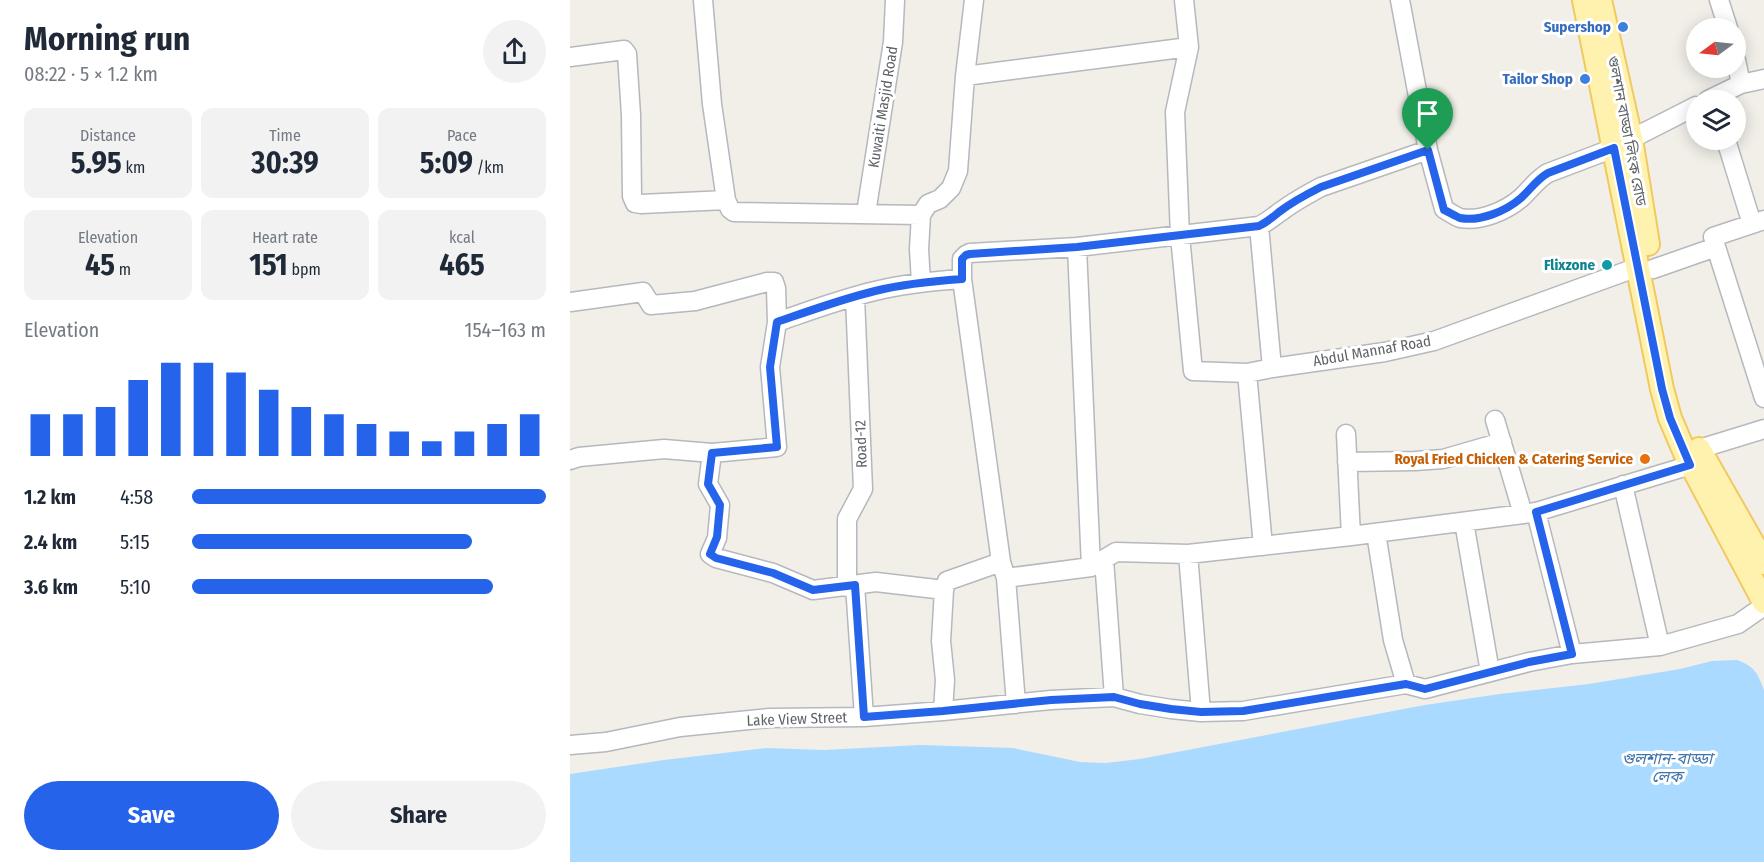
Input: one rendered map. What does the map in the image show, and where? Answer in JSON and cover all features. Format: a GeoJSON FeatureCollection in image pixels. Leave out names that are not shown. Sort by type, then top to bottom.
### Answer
{"type":"FeatureCollection","features":[{"type":"Feature","properties":{"kind":"main road","name":"গুলশান বাড্ডা লিংক রোড"},"geometry":{"type":"LineString","coordinates":[[1584,0],[1622,144]]}},
{"type":"Feature","properties":{"kind":"main road","name":"গুলশান বাড্ডা লিংক রোড"},"geometry":{"type":"LineString","coordinates":[[1600,0],[1622,144],[1645,268],[1692,456],[1764,604]]}},
{"type":"Feature","properties":{"kind":"main road","name":"গুলশান বাড্ডা লিংক রোড"},"geometry":{"type":"LineString","coordinates":[[1692,456],[1764,563]]}},
{"type":"Feature","properties":{"kind":"street"},"geometry":{"type":"LineString","coordinates":[[703,0],[712,104],[726,200],[734,212],[921,214]]}},
{"type":"Feature","properties":{"kind":"street","name":"Kuwaiti Masjid Road"},"geometry":{"type":"LineString","coordinates":[[866,213],[893,42],[895,0]]}},
{"type":"Feature","properties":{"kind":"street"},"geometry":{"type":"LineString","coordinates":[[921,282],[919,249],[921,214],[928,204],[940,199],[951,188],[958,171],[965,76],[974,0]]}},
{"type":"Feature","properties":{"kind":"street"},"geometry":{"type":"LineString","coordinates":[[1180,236],[1175,112],[1189,46],[1184,0]]}},
{"type":"Feature","properties":{"kind":"street"},"geometry":{"type":"LineString","coordinates":[[1400,0],[1428,150],[1444,210],[1459,218],[1477,219],[1500,210],[1520,199],[1548,173],[1622,144],[1686,111]]}},
{"type":"Feature","properties":{"kind":"street"},"geometry":{"type":"LineString","coordinates":[[1719,0],[1725,18]]}},
{"type":"Feature","properties":{"kind":"street"},"geometry":{"type":"LineString","coordinates":[[965,76],[1189,46]]}},
{"type":"Feature","properties":{"kind":"street"},"geometry":{"type":"LineString","coordinates":[[570,57],[624,50],[627,54],[632,115],[632,196],[635,203],[726,200]]}},
{"type":"Feature","properties":{"kind":"street"},"geometry":{"type":"LineString","coordinates":[[1740,78],[1741,84]]}},
{"type":"Feature","properties":{"kind":"street"},"geometry":{"type":"LineString","coordinates":[[1730,90],[1741,84],[1764,79]]}},
{"type":"Feature","properties":{"kind":"street"},"geometry":{"type":"LineString","coordinates":[[1016,704],[1003,570],[962,279],[962,259],[970,254],[1077,247],[1259,226],[1321,187],[1428,150]]}},
{"type":"Feature","properties":{"kind":"street"},"geometry":{"type":"LineString","coordinates":[[1730,150],[1758,222],[1713,237],[1764,398]]}},
{"type":"Feature","properties":{"kind":"street"},"geometry":{"type":"LineString","coordinates":[[1259,226],[1272,369]]}},
{"type":"Feature","properties":{"kind":"street","name":"Abdul Mannaf Road"},"geometry":{"type":"LineString","coordinates":[[1180,236],[1193,371],[1247,373],[1385,352],[1434,341],[1645,268],[1716,247]]}},
{"type":"Feature","properties":{"kind":"street"},"geometry":{"type":"LineString","coordinates":[[1077,247],[1097,563],[1114,697]]}},
{"type":"Feature","properties":{"kind":"street"},"geometry":{"type":"LineString","coordinates":[[777,322],[875,291],[921,282],[962,279]]}},
{"type":"Feature","properties":{"kind":"street"},"geometry":{"type":"LineString","coordinates":[[570,302],[643,292],[651,305],[695,301],[774,282],[777,322],[770,367],[777,447],[712,453],[664,449],[579,457],[570,460]]}},
{"type":"Feature","properties":{"kind":"street","name":"Road-12"},"geometry":{"type":"LineString","coordinates":[[855,297],[863,489],[847,519],[864,717]]}},
{"type":"Feature","properties":{"kind":"street"},"geometry":{"type":"LineString","coordinates":[[1247,373],[1263,546]]}},
{"type":"Feature","properties":{"kind":"street"},"geometry":{"type":"LineString","coordinates":[[1495,420],[1529,513],[1572,654]]}},
{"type":"Feature","properties":{"kind":"street"},"geometry":{"type":"LineString","coordinates":[[943,711],[945,680],[941,641],[946,581],[1003,570],[1097,563],[1116,552],[1188,554],[1529,513],[1623,485],[1764,429]]}},
{"type":"Feature","properties":{"kind":"street"},"geometry":{"type":"LineString","coordinates":[[1346,434],[1352,536]]}},
{"type":"Feature","properties":{"kind":"street"},"geometry":{"type":"LineString","coordinates":[[1347,462],[1443,459],[1502,442]]}},
{"type":"Feature","properties":{"kind":"street"},"geometry":{"type":"LineString","coordinates":[[712,453],[708,484],[720,505],[717,537],[710,554],[716,558],[773,573],[813,590],[876,582],[944,590]]}},
{"type":"Feature","properties":{"kind":"street"},"geometry":{"type":"LineString","coordinates":[[1623,485],[1660,646]]}},
{"type":"Feature","properties":{"kind":"street"},"geometry":{"type":"LineString","coordinates":[[1464,522],[1490,672]]}},
{"type":"Feature","properties":{"kind":"street"},"geometry":{"type":"LineString","coordinates":[[1376,533],[1393,640],[1406,684]]}},
{"type":"Feature","properties":{"kind":"street"},"geometry":{"type":"LineString","coordinates":[[1188,554],[1201,712]]}},
{"type":"Feature","properties":{"kind":"street","name":"Lake View Street"},"geometry":{"type":"LineString","coordinates":[[570,745],[606,742],[680,727],[769,718],[864,717],[1114,697],[1140,704],[1201,712],[1243,711],[1406,684],[1425,689],[1572,654],[1660,646],[1738,624],[1764,604]]}},
{"type":"Feature","properties":{"kind":"water","name":"গুলশান-বাড্ডা লেক"},"geometry":{"type":"Polygon","coordinates":[[[1737,660],[1755,671],[1764,690],[1764,862],[570,862],[570,774],[767,748],[824,750],[920,745],[1013,748],[1080,762],[1106,763],[1140,759],[1425,705],[1589,684],[1680,669],[1712,661],[1737,660]]]}},
{"type":"Feature","properties":{"kind":"place","name":"Supershop"},"geometry":{"type":"Point","coordinates":[1623,27]}},
{"type":"Feature","properties":{"kind":"place","name":"Tailor Shop"},"geometry":{"type":"Point","coordinates":[1585,79]}},
{"type":"Feature","properties":{"kind":"place","name":"Flixzone"},"geometry":{"type":"Point","coordinates":[1607,265]}},
{"type":"Feature","properties":{"kind":"place","name":"Royal Fried Chicken & Catering Service"},"geometry":{"type":"Point","coordinates":[1645,459]}},
{"type":"Feature","properties":{"kind":"route"},"geometry":{"type":"LineString","coordinates":[[1614,148],[1662,389],[1670,418],[1690,465],[1536,512],[1572,654],[1529,662],[1425,689],[1406,684],[1243,711],[1201,712],[1171,709],[1114,697],[1051,700],[864,717],[855,585],[813,590],[773,573],[716,558],[710,554],[717,537],[720,505],[708,484],[712,453],[777,447],[770,367],[777,322],[875,291],[921,282],[962,279],[962,259],[970,254],[1077,247],[1259,226],[1321,187],[1428,150],[1444,210],[1459,218],[1477,219],[1520,199],[1548,173],[1614,148]]}}]}
